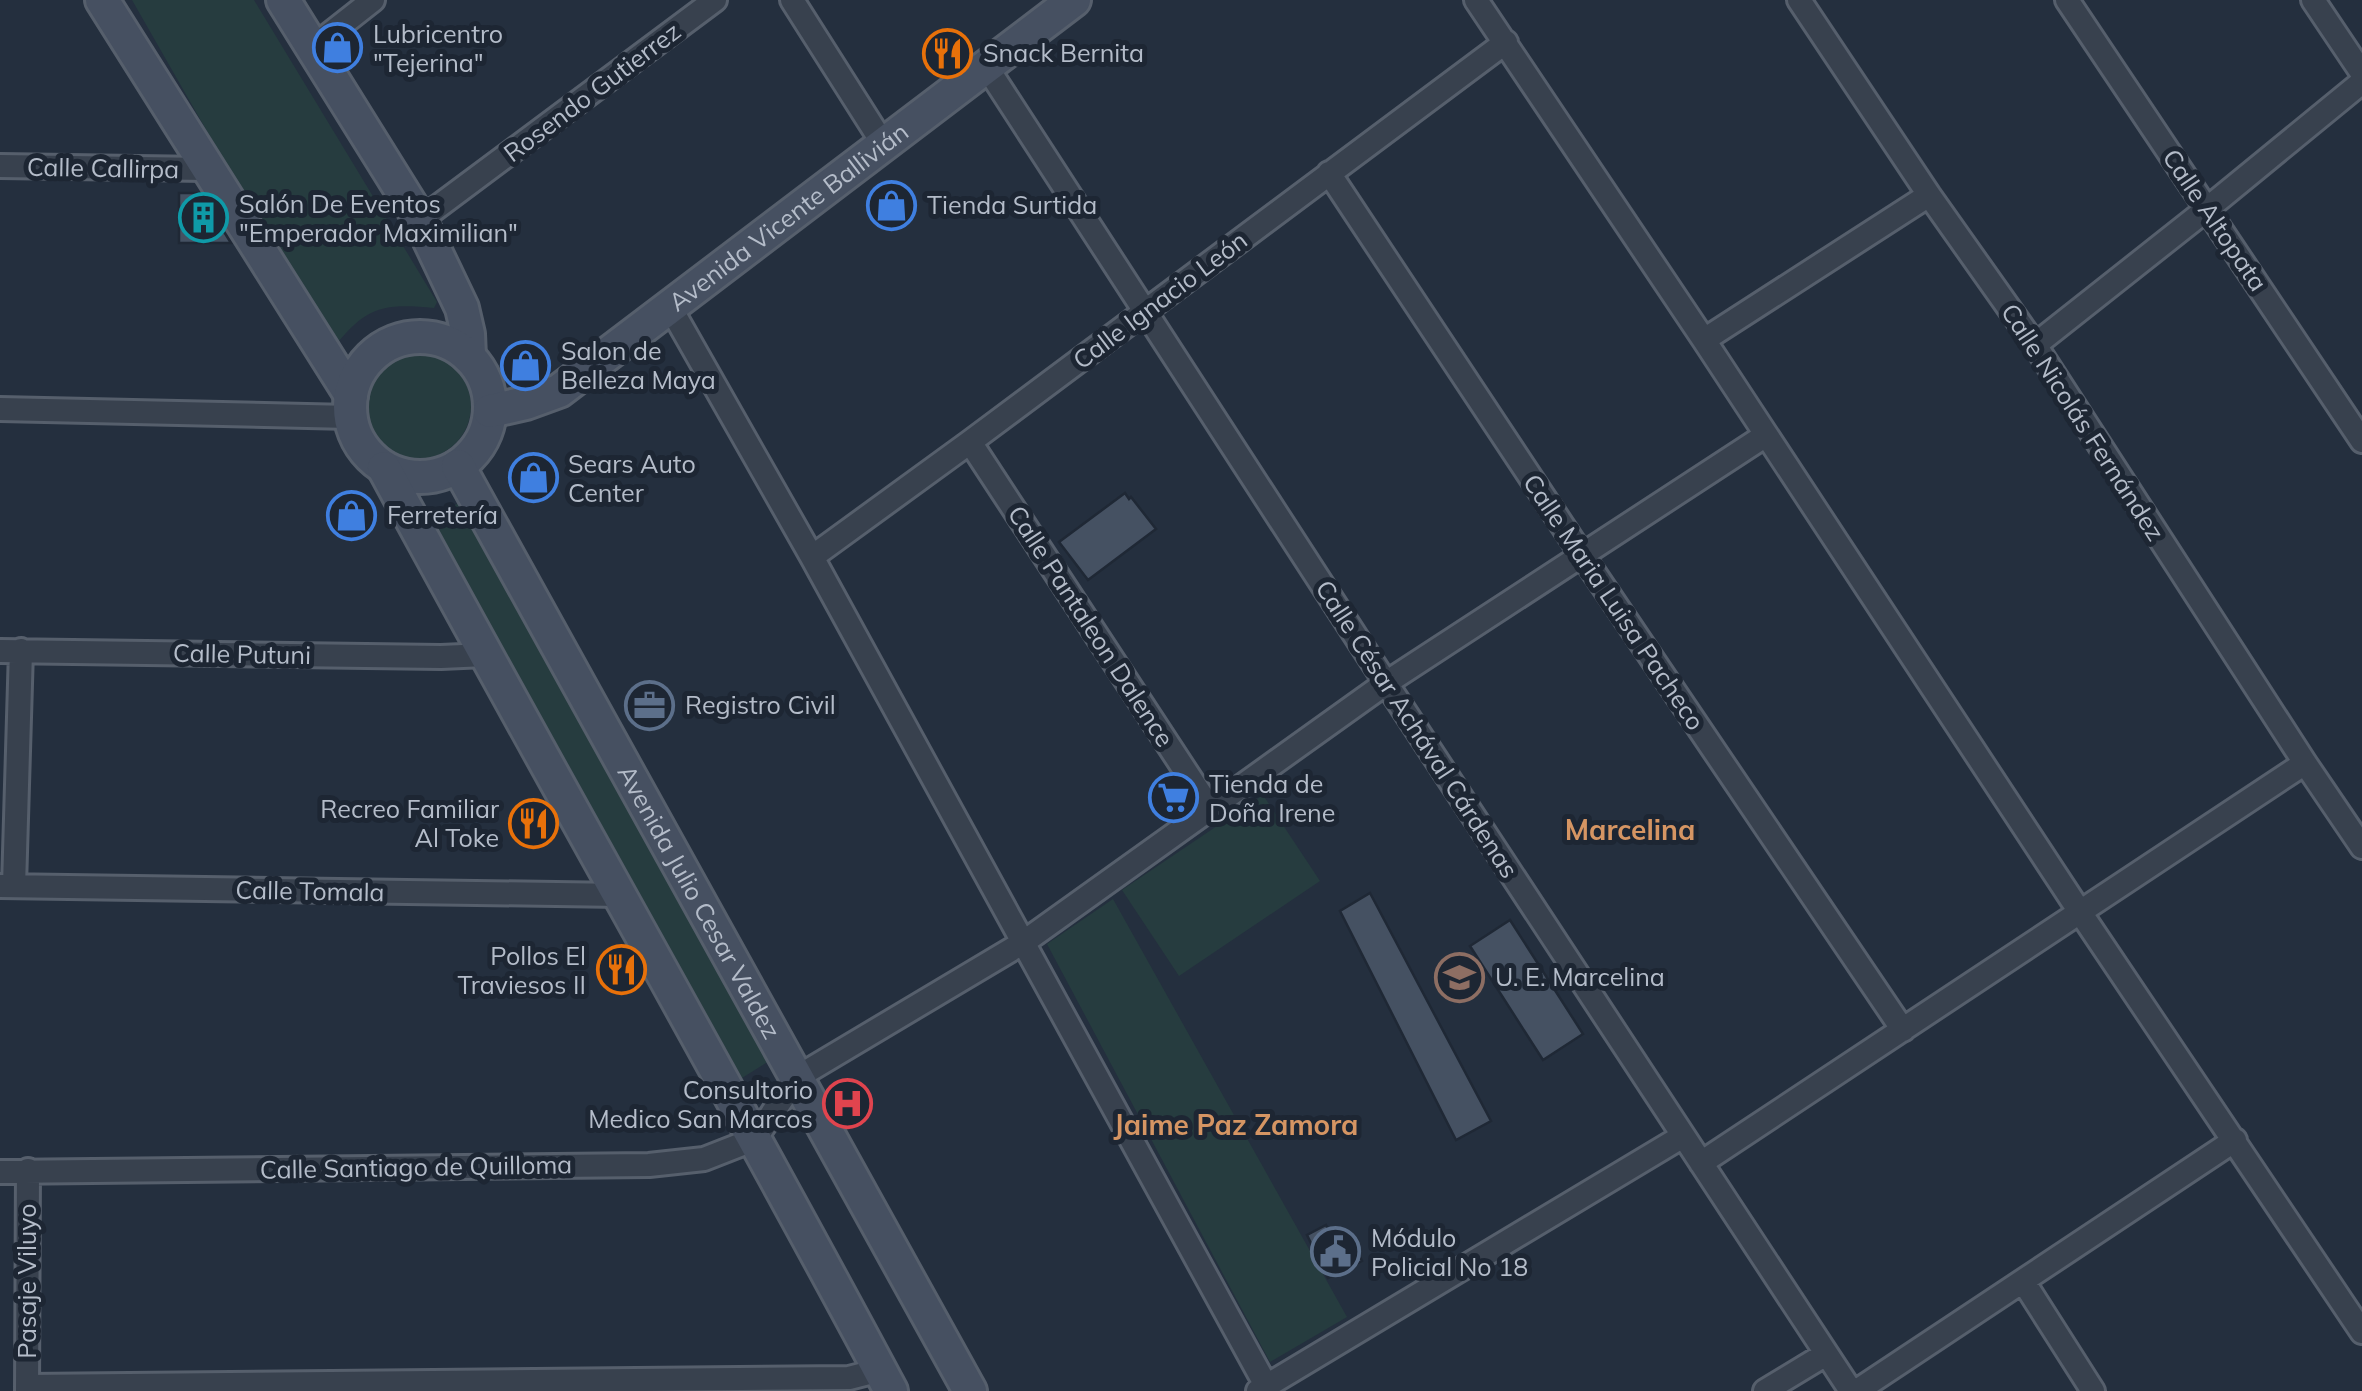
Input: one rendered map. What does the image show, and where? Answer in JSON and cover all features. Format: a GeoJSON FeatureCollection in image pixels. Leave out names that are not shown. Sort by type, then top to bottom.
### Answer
{"type":"FeatureCollection","features":[{"type":"Feature","properties":{"kind":"main road"},"geometry":{"type":"LineString","coordinates":[[102,0],[350,406],[358,441],[384,468],[886,1380]]}},
{"type":"Feature","properties":{"kind":"main road"},"geometry":{"type":"LineString","coordinates":[[283,0],[420,220],[462,308],[469,357]]}},
{"type":"Feature","properties":{"kind":"main road","name":"Avenida Vicente Ballivián"},"geometry":{"type":"LineString","coordinates":[[490,410],[560,391],[884,145],[1060,4]]}},
{"type":"Feature","properties":{"kind":"main road"},"geometry":{"type":"LineString","coordinates":[[350,406],[357,374],[370,357],[388,344],[408,337],[430,337],[451,344],[481,372],[490,410],[487,427],[470,456],[434,476],[408,476],[384,468]]}},
{"type":"Feature","properties":{"kind":"main road","name":"Avenida Julio Cesar Valdez"},"geometry":{"type":"LineString","coordinates":[[458,466],[970,1391]]}},
{"type":"Feature","properties":{"kind":"street"},"geometry":{"type":"LineString","coordinates":[[312,48],[373,0]]}},
{"type":"Feature","properties":{"kind":"street","name":"Rosendo Gutierrez"},"geometry":{"type":"LineString","coordinates":[[420,220],[715,0]]}},
{"type":"Feature","properties":{"kind":"street"},"geometry":{"type":"LineString","coordinates":[[792,0],[884,145]]}},
{"type":"Feature","properties":{"kind":"street"},"geometry":{"type":"LineString","coordinates":[[1476,0],[2362,1332]]}},
{"type":"Feature","properties":{"kind":"street","name":"Calle Nicolás Fernández"},"geometry":{"type":"LineString","coordinates":[[1799,0],[2035,345],[2362,847]]}},
{"type":"Feature","properties":{"kind":"street","name":"Calle Altopata"},"geometry":{"type":"LineString","coordinates":[[2068,0],[2362,441]]}},
{"type":"Feature","properties":{"kind":"street"},"geometry":{"type":"LineString","coordinates":[[2315,1],[2362,73]]}},
{"type":"Feature","properties":{"kind":"street","name":"Calle Ignacio León"},"geometry":{"type":"LineString","coordinates":[[812,557],[1506,42]]}},
{"type":"Feature","properties":{"kind":"street","name":"Calle César Achával Cárdenas"},"geometry":{"type":"LineString","coordinates":[[986,66],[1386,683],[1854,1391]]}},
{"type":"Feature","properties":{"kind":"street"},"geometry":{"type":"LineString","coordinates":[[2035,345],[2362,82]]}},
{"type":"Feature","properties":{"kind":"street","name":"Calle Callirpa"},"geometry":{"type":"LineString","coordinates":[[0,166],[206,169]]}},
{"type":"Feature","properties":{"kind":"street","name":"Calle Maria Luisa Pacheco"},"geometry":{"type":"LineString","coordinates":[[1330,172],[1582,555],[1903,1030]]}},
{"type":"Feature","properties":{"kind":"street"},"geometry":{"type":"LineString","coordinates":[[1704,340],[1929,195]]}},
{"type":"Feature","properties":{"kind":"street"},"geometry":{"type":"LineString","coordinates":[[670,307],[1024,942],[1264,1389],[1683,1136]]}},
{"type":"Feature","properties":{"kind":"street"},"geometry":{"type":"LineString","coordinates":[[0,409],[350,406]]}},
{"type":"Feature","properties":{"kind":"street"},"geometry":{"type":"LineString","coordinates":[[755,1139],[796,1078],[1024,942],[1386,683],[1766,435]]}},
{"type":"Feature","properties":{"kind":"street","name":"Calle Pantaleon Dalence"},"geometry":{"type":"LineString","coordinates":[[970,442],[1211,810]]}},
{"type":"Feature","properties":{"kind":"street"},"geometry":{"type":"LineString","coordinates":[[7,886],[11,650]]}},
{"type":"Feature","properties":{"kind":"street","name":"Calle Putuni"},"geometry":{"type":"LineString","coordinates":[[11,650],[485,655]]}},
{"type":"Feature","properties":{"kind":"street"},"geometry":{"type":"LineString","coordinates":[[1701,1163],[2305,763]]}},
{"type":"Feature","properties":{"kind":"street","name":"Calle Tomala"},"geometry":{"type":"LineString","coordinates":[[7,886],[620,895]]}},
{"type":"Feature","properties":{"kind":"street","name":"Calle Santiago de Quilloma"},"geometry":{"type":"LineString","coordinates":[[0,1172],[649,1164],[704,1159],[755,1139]]}},
{"type":"Feature","properties":{"kind":"street"},"geometry":{"type":"LineString","coordinates":[[1854,1391],[2235,1140]]}},
{"type":"Feature","properties":{"kind":"street","name":"Pasaje Viluyo"},"geometry":{"type":"LineString","coordinates":[[27,1388],[28,1170]]}},
{"type":"Feature","properties":{"kind":"street"},"geometry":{"type":"LineString","coordinates":[[2023,1281],[2093,1391]]}},
{"type":"Feature","properties":{"kind":"street"},"geometry":{"type":"LineString","coordinates":[[1765,1391],[1826,1354]]}},
{"type":"Feature","properties":{"kind":"street"},"geometry":{"type":"LineString","coordinates":[[27,1388],[886,1380]]}},
{"type":"Feature","properties":{"kind":"green space"},"geometry":{"type":"Polygon","coordinates":[[[132,0],[254,0],[437,302],[434,308],[401,306],[376,311],[365,316],[332,350],[132,0]]]}},
{"type":"Feature","properties":{"kind":"green space"},"geometry":{"type":"Polygon","coordinates":[[[418,353],[438,357],[455,369],[467,386],[471,406],[467,426],[455,443],[438,455],[418,459],[398,455],[381,443],[369,426],[365,406],[369,386],[381,369],[398,357],[418,353]]]}},
{"type":"Feature","properties":{"kind":"green space"},"geometry":{"type":"Polygon","coordinates":[[[463,500],[769,1061],[742,1078],[428,522],[463,500]]]}},
{"type":"Feature","properties":{"kind":"green space"},"geometry":{"type":"Polygon","coordinates":[[[1263,795],[1320,881],[1179,976],[1122,890],[1263,795]]]}},
{"type":"Feature","properties":{"kind":"green space"},"geometry":{"type":"Polygon","coordinates":[[[1113,899],[1347,1317],[1270,1362],[1047,944],[1113,899]]]}},
{"type":"Feature","properties":{"kind":"building","name":"Salón De Eventos \"Emperador Maximilian\""},"geometry":{"type":"Polygon","coordinates":[[[179,193],[200,193],[231,243],[179,243],[179,193]]]}},
{"type":"Feature","properties":{"kind":"building"},"geometry":{"type":"Polygon","coordinates":[[[1125,493],[1156,529],[1088,580],[1059,542],[1125,493]]]}},
{"type":"Feature","properties":{"kind":"building"},"geometry":{"type":"Polygon","coordinates":[[[1370,893],[1491,1121],[1456,1140],[1340,911],[1370,893]]]}},
{"type":"Feature","properties":{"kind":"building"},"geometry":{"type":"Polygon","coordinates":[[[1510,920],[1583,1034],[1543,1060],[1470,946],[1510,920]]]}},
{"type":"Feature","properties":{"kind":"building","name":"Módulo Policial No 18"},"geometry":{"type":"Polygon","coordinates":[[[1326,1225],[1335,1243],[1350,1235],[1362,1261],[1328,1278],[1307,1235],[1326,1225]]]}},
{"type":"Feature","properties":{"kind":"place","name":"Lubricentro \"Tejerina\""},"geometry":{"type":"Point","coordinates":[338,48]}},
{"type":"Feature","properties":{"kind":"place","name":"Snack Bernita"},"geometry":{"type":"Point","coordinates":[948,53]}},
{"type":"Feature","properties":{"kind":"place","name":"Tienda Surtida"},"geometry":{"type":"Point","coordinates":[892,205]}},
{"type":"Feature","properties":{"kind":"place","name":"Salón De Eventos \"Emperador Maximilian\""},"geometry":{"type":"Point","coordinates":[204,218]}},
{"type":"Feature","properties":{"kind":"place","name":"Salon de Belleza Maya"},"geometry":{"type":"Point","coordinates":[526,365]}},
{"type":"Feature","properties":{"kind":"place","name":"Sears Auto Center"},"geometry":{"type":"Point","coordinates":[533,478]}},
{"type":"Feature","properties":{"kind":"place","name":"Ferretería"},"geometry":{"type":"Point","coordinates":[352,515]}},
{"type":"Feature","properties":{"kind":"place","name":"Registro Civil"},"geometry":{"type":"Point","coordinates":[650,705]}},
{"type":"Feature","properties":{"kind":"place","name":"Tienda de Doña Irene"},"geometry":{"type":"Point","coordinates":[1174,798]}},
{"type":"Feature","properties":{"kind":"place","name":"Recreo Familiar Al Toke"},"geometry":{"type":"Point","coordinates":[534,823]}},
{"type":"Feature","properties":{"kind":"place","name":"Pollos El Traviesos II"},"geometry":{"type":"Point","coordinates":[621,970]}},
{"type":"Feature","properties":{"kind":"place","name":"U. E. Marcelina"},"geometry":{"type":"Point","coordinates":[1460,977]}},
{"type":"Feature","properties":{"kind":"place","name":"Consultorio Medico San Marcos"},"geometry":{"type":"Point","coordinates":[848,1104]}},
{"type":"Feature","properties":{"kind":"place","name":"Módulo Policial No 18"},"geometry":{"type":"Point","coordinates":[1336,1252]}},
{"type":"Feature","properties":{"kind":"district","name":"Marcelina"},"geometry":{"type":"Point","coordinates":[1630,830]}},
{"type":"Feature","properties":{"kind":"district","name":"Jaime Paz Zamora"},"geometry":{"type":"Point","coordinates":[1236,1125]}}]}
